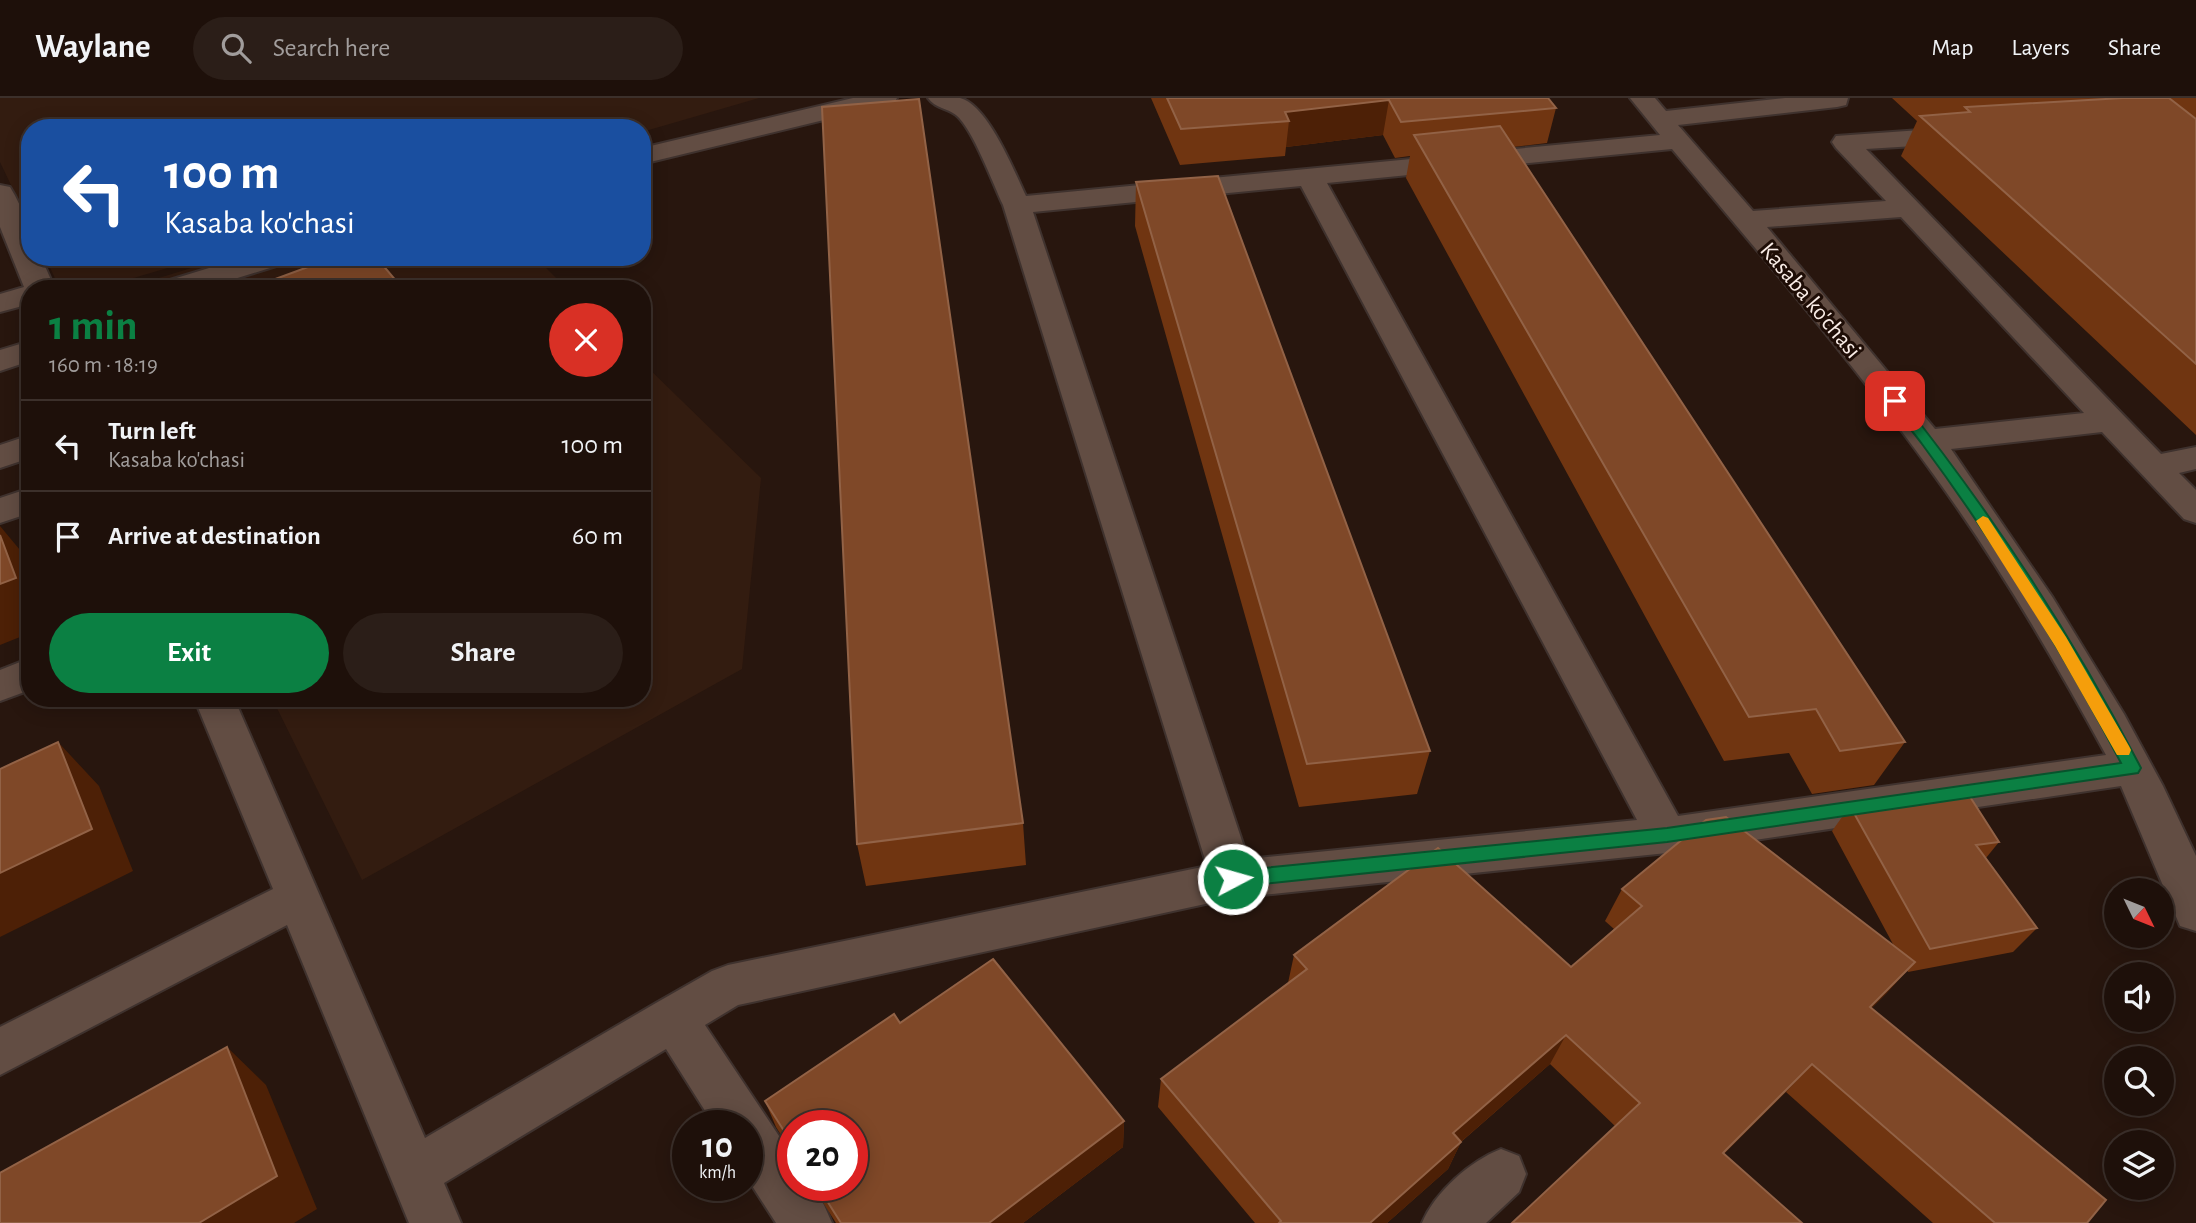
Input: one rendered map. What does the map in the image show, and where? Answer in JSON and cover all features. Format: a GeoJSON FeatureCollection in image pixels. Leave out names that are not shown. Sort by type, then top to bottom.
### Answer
{"type":"FeatureCollection","features":[{"type":"Feature","properties":{"kind":"street"},"geometry":{"type":"LineString","coordinates":[[651,154],[885,98]]}},
{"type":"Feature","properties":{"kind":"street"},"geometry":{"type":"LineString","coordinates":[[940,98],[964,110],[982,134],[1017,205],[1233,879]]}},
{"type":"Feature","properties":{"kind":"street"},"geometry":{"type":"LineString","coordinates":[[1651,108],[1837,100],[1834,98]]}},
{"type":"Feature","properties":{"kind":"street","name":"Kasaba ko'chasi"},"geometry":{"type":"LineString","coordinates":[[1651,108],[1927,441],[2061,641],[2174,850],[2196,912]]}},
{"type":"Feature","properties":{"kind":"street"},"geometry":{"type":"LineString","coordinates":[[1983,134],[1845,142],[2196,511]]}},
{"type":"Feature","properties":{"kind":"street"},"geometry":{"type":"LineString","coordinates":[[1017,205],[1678,141]]}},
{"type":"Feature","properties":{"kind":"street"},"geometry":{"type":"LineString","coordinates":[[1309,175],[1667,835]]}},
{"type":"Feature","properties":{"kind":"street"},"geometry":{"type":"LineString","coordinates":[[0,193],[21,243]]}},
{"type":"Feature","properties":{"kind":"street"},"geometry":{"type":"LineString","coordinates":[[1744,220],[1910,208]]}},
{"type":"Feature","properties":{"kind":"street"},"geometry":{"type":"LineString","coordinates":[[200,280],[246,266]]}},
{"type":"Feature","properties":{"kind":"street"},"geometry":{"type":"LineString","coordinates":[[0,289],[21,291]]}},
{"type":"Feature","properties":{"kind":"street"},"geometry":{"type":"LineString","coordinates":[[0,303],[21,295]]}},
{"type":"Feature","properties":{"kind":"street"},"geometry":{"type":"LineString","coordinates":[[0,360],[21,353]]}},
{"type":"Feature","properties":{"kind":"street"},"geometry":{"type":"LineString","coordinates":[[1927,441],[2110,421]]}},
{"type":"Feature","properties":{"kind":"street"},"geometry":{"type":"LineString","coordinates":[[0,457],[21,449]]}},
{"type":"Feature","properties":{"kind":"street"},"geometry":{"type":"LineString","coordinates":[[2154,467],[2196,458]]}},
{"type":"Feature","properties":{"kind":"street"},"geometry":{"type":"LineString","coordinates":[[0,511],[21,503]]}},
{"type":"Feature","properties":{"kind":"street"},"geometry":{"type":"LineString","coordinates":[[0,686],[21,677]]}},
{"type":"Feature","properties":{"kind":"street"},"geometry":{"type":"LineString","coordinates":[[218,707],[435,1223]]}},
{"type":"Feature","properties":{"kind":"street"},"geometry":{"type":"LineString","coordinates":[[414,1172],[728,986],[1233,879],[1667,835],[2132,768]]}},
{"type":"Feature","properties":{"kind":"street"},"geometry":{"type":"LineString","coordinates":[[0,1052],[298,898]]}},
{"type":"Feature","properties":{"kind":"street"},"geometry":{"type":"LineString","coordinates":[[673,1018],[732,1110]]}},
{"type":"Feature","properties":{"kind":"street"},"geometry":{"type":"LineString","coordinates":[[763,1157],[806,1223]]}},
{"type":"Feature","properties":{"kind":"street"},"geometry":{"type":"LineString","coordinates":[[1448,1223],[1501,1174]]}},
{"type":"Feature","properties":{"kind":"shaded area"},"geometry":{"type":"Polygon","coordinates":[[[0,98],[759,98],[651,129],[651,119],[21,119],[21,206],[0,162],[0,98]]]}},
{"type":"Feature","properties":{"kind":"shaded area"},"geometry":{"type":"Polygon","coordinates":[[[49,266],[174,266],[127,280],[56,280],[49,266]]]}},
{"type":"Feature","properties":{"kind":"shaded area"},"geometry":{"type":"Polygon","coordinates":[[[198,266],[544,266],[558,280],[152,280],[198,266]]]}},
{"type":"Feature","properties":{"kind":"shaded area"},"geometry":{"type":"Polygon","coordinates":[[[651,371],[761,478],[742,669],[362,880],[276,707],[651,707],[651,371]]]}},
{"type":"Feature","properties":{"kind":"building"},"geometry":{"type":"Polygon","coordinates":[[[1167,98],[1548,98],[1556,108],[1401,122],[1389,100],[1285,112],[1289,121],[1181,129],[1167,98]]]}},
{"type":"Feature","properties":{"kind":"building"},"geometry":{"type":"Polygon","coordinates":[[[2169,98],[2196,119],[2196,364],[1920,116],[1970,112],[1965,107],[2169,98]]]}},
{"type":"Feature","properties":{"kind":"building"},"geometry":{"type":"Polygon","coordinates":[[[919,99],[1023,823],[857,844],[822,107],[919,99]]]}},
{"type":"Feature","properties":{"kind":"building"},"geometry":{"type":"Polygon","coordinates":[[[1500,126],[1905,742],[1840,751],[1816,709],[1749,717],[1414,135],[1500,126]]]}},
{"type":"Feature","properties":{"kind":"building"},"geometry":{"type":"Polygon","coordinates":[[[1218,176],[1430,751],[1307,764],[1136,182],[1218,176]]]}},
{"type":"Feature","properties":{"kind":"building"},"geometry":{"type":"Polygon","coordinates":[[[311,266],[384,266],[395,280],[273,280],[311,266]]]}},
{"type":"Feature","properties":{"kind":"building"},"geometry":{"type":"Polygon","coordinates":[[[0,535],[16,578],[0,584],[0,535]]]}},
{"type":"Feature","properties":{"kind":"building"},"geometry":{"type":"Polygon","coordinates":[[[58,742],[92,829],[0,873],[0,769],[58,742]]]}},
{"type":"Feature","properties":{"kind":"building"},"geometry":{"type":"Polygon","coordinates":[[[1965,789],[1999,842],[1976,845],[2037,928],[1930,949],[1850,806],[1965,789]]]}},
{"type":"Feature","properties":{"kind":"building"},"geometry":{"type":"Polygon","coordinates":[[[1726,817],[1915,962],[1870,1007],[2106,1200],[2087,1223],[1995,1223],[1812,1064],[1723,1153],[1802,1223],[1512,1223],[1640,1103],[1566,1035],[1453,1133],[1461,1142],[1370,1223],[1279,1223],[1281,1221],[1161,1079],[1307,969],[1294,955],[1438,848],[1571,967],[1642,906],[1622,889],[1706,820],[1726,817]]]}},
{"type":"Feature","properties":{"kind":"building"},"geometry":{"type":"Polygon","coordinates":[[[993,959],[1124,1121],[989,1223],[841,1223],[827,1201],[868,1201],[868,1110],[777,1110],[777,1120],[765,1101],[894,1014],[900,1023],[993,959]]]}},
{"type":"Feature","properties":{"kind":"building"},"geometry":{"type":"Polygon","coordinates":[[[227,1047],[277,1176],[199,1223],[0,1223],[0,1173],[227,1047]]]}},
{"type":"Feature","properties":{"kind":"slow traffic"},"geometry":{"type":"LineString","coordinates":[[1983,521],[2061,641],[2123,750]]}},
{"type":"Feature","properties":{"kind":"route"},"geometry":{"type":"LineString","coordinates":[[1233,879],[1667,835],[2132,768],[2061,641],[1970,502],[1895,401]]}}]}
